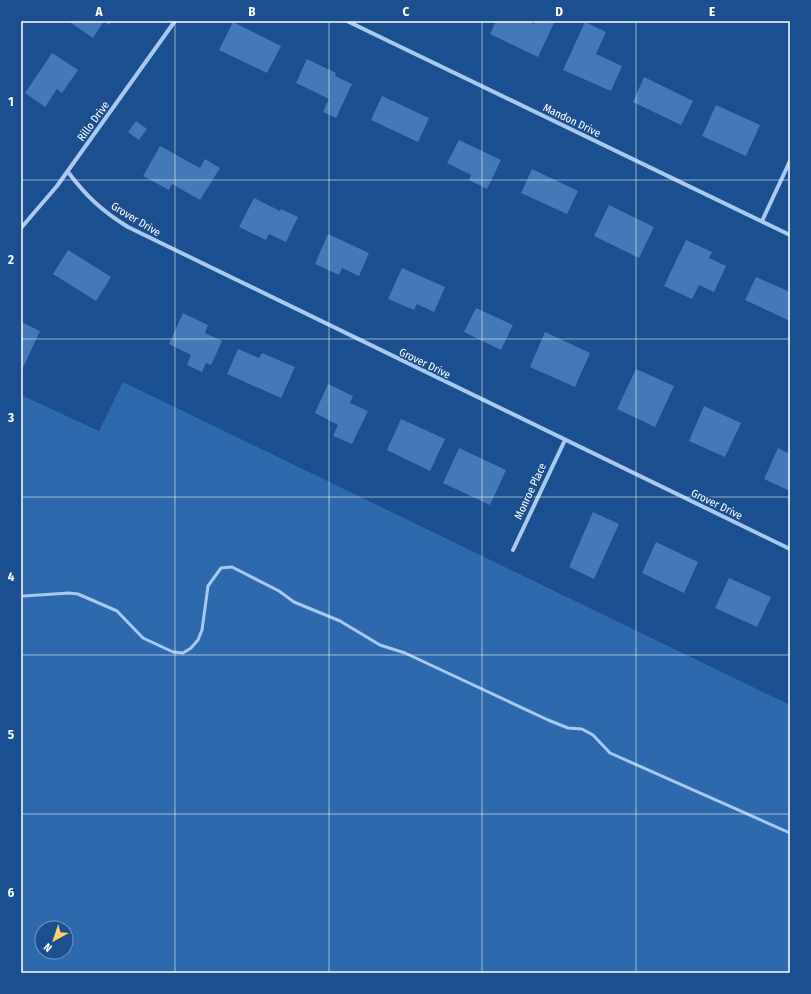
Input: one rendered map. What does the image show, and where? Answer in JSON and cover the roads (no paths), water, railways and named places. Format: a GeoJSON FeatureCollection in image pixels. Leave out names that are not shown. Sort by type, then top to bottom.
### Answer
{"type":"FeatureCollection","features":[{"type":"Feature","properties":{"kind":"street","name":"Rillo Drive"},"geometry":{"type":"LineString","coordinates":[[21,228],[68,172],[175,21]]}},
{"type":"Feature","properties":{"kind":"street","name":"Mandon Drive"},"geometry":{"type":"LineString","coordinates":[[347,21],[790,235]]}},
{"type":"Feature","properties":{"kind":"street"},"geometry":{"type":"LineString","coordinates":[[762,221],[790,162]]}},
{"type":"Feature","properties":{"kind":"street","name":"Grover Drive"},"geometry":{"type":"LineString","coordinates":[[68,172],[85,195],[105,213],[128,227],[790,549]]}},
{"type":"Feature","properties":{"kind":"street","name":"Monroe Place"},"geometry":{"type":"LineString","coordinates":[[512,550],[565,440]]}},
{"type":"Feature","properties":{"kind":"lane"},"geometry":{"type":"LineString","coordinates":[[24,596],[69,593],[98,601],[117,611],[143,638],[173,652],[183,653],[191,648],[198,640],[202,630],[206,595],[213,578],[221,568],[232,567],[279,591],[294,602],[340,621],[380,645],[405,653],[548,720],[568,728],[582,729],[593,735],[610,753],[790,833]]}}]}
